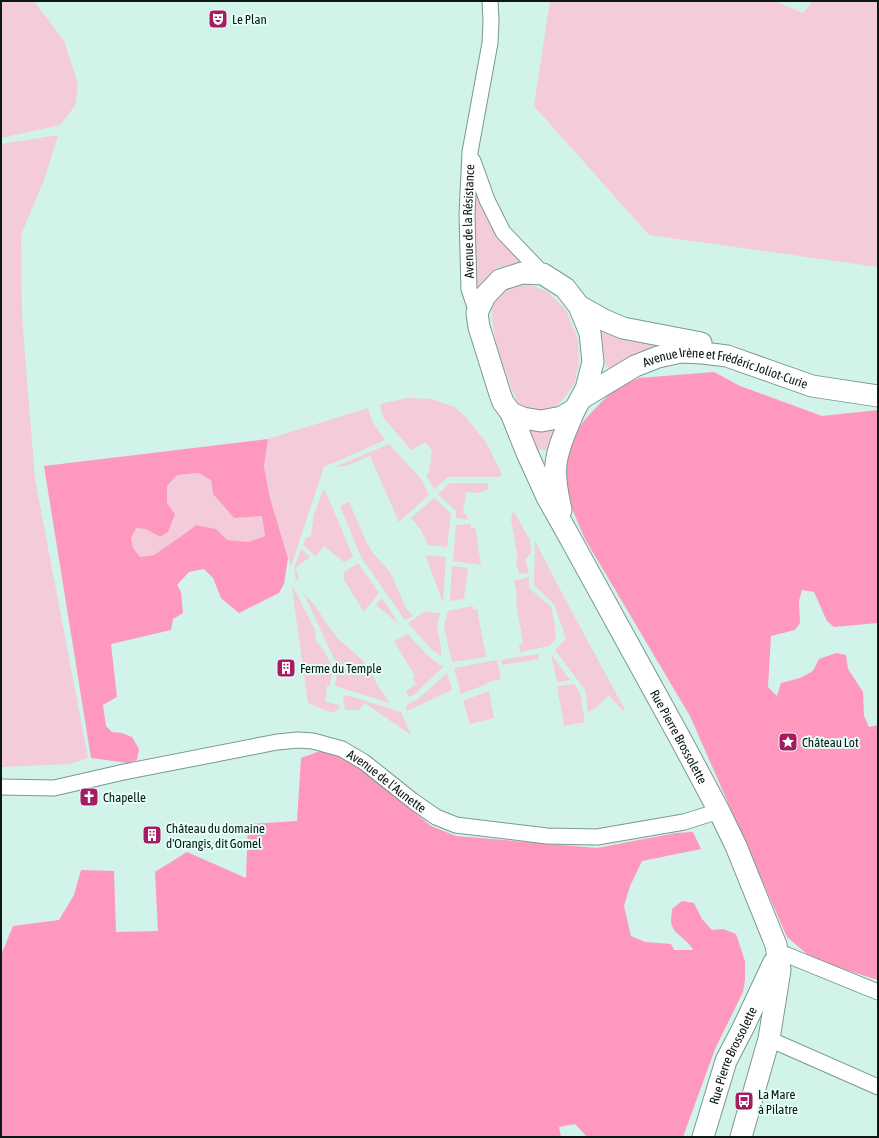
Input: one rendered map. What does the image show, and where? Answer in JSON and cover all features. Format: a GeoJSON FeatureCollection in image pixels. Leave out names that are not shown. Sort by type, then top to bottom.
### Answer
{"type":"FeatureCollection","features":[{"type":"Feature","properties":{"kind":"main road"},"geometry":{"type":"LineString","coordinates":[[522,273],[543,274],[565,288],[580,306],[590,333],[593,362],[586,389],[579,404],[562,417],[541,421],[523,418],[511,413],[503,402],[500,394],[479,327],[477,313],[485,296],[500,280],[522,273]]}},
{"type":"Feature","properties":{"kind":"main road","name":"Avenue Irène et Frédéric Joliot-Curie"},"geometry":{"type":"LineString","coordinates":[[580,306],[604,320],[623,328],[727,347],[822,378],[878,388]]}},
{"type":"Feature","properties":{"kind":"main road","name":"Avenue Irène et Frédéric Joliot-Curie"},"geometry":{"type":"LineString","coordinates":[[579,404],[636,366],[658,357],[681,352],[727,356],[812,386],[878,396]]}},
{"type":"Feature","properties":{"kind":"main road","name":"Rue Pierre Brossolette"},"geometry":{"type":"LineString","coordinates":[[564,527],[557,489],[556,464],[561,444],[579,404]]}},
{"type":"Feature","properties":{"kind":"main road","name":"Rue Pierre Brossolette"},"geometry":{"type":"LineString","coordinates":[[511,413],[547,497],[719,811],[736,846],[776,945],[780,970],[769,1039],[741,1137]]}},
{"type":"Feature","properties":{"kind":"main road","name":"Rue Pierre Brossolette"},"geometry":{"type":"LineString","coordinates":[[703,1137],[726,1061],[778,954]]}},
{"type":"Feature","properties":{"kind":"street","name":"Avenue de la Résistance"},"geometry":{"type":"LineString","coordinates":[[477,313],[469,289],[467,215],[470,152],[490,45],[490,1]]}},
{"type":"Feature","properties":{"kind":"street","name":"Avenue de la Résistance"},"geometry":{"type":"LineString","coordinates":[[470,152],[486,200],[503,232],[543,274]]}},
{"type":"Feature","properties":{"kind":"street","name":"Avenue de l’Aunette"},"geometry":{"type":"LineString","coordinates":[[1,788],[54,788],[124,772],[277,742],[298,740],[313,741],[342,749],[364,762],[413,801],[436,817],[456,825],[547,836],[597,837],[684,822],[719,811]]}},
{"type":"Feature","properties":{"kind":"street"},"geometry":{"type":"LineString","coordinates":[[778,954],[787,955],[878,992]]}},
{"type":"Feature","properties":{"kind":"street"},"geometry":{"type":"LineString","coordinates":[[769,1039],[878,1087]]}},
{"type":"Feature","properties":{"kind":"shaded area"},"geometry":{"type":"Polygon","coordinates":[[[1,1],[34,1],[64,41],[78,84],[75,106],[60,125],[1,138],[1,1]]]}},
{"type":"Feature","properties":{"kind":"shaded area"},"geometry":{"type":"Polygon","coordinates":[[[550,1],[775,1],[803,13],[813,1],[878,1],[878,267],[649,235],[534,106],[550,1]]]}},
{"type":"Feature","properties":{"kind":"shaded area"},"geometry":{"type":"Polygon","coordinates":[[[58,135],[45,177],[21,235],[22,317],[35,479],[88,758],[70,764],[1,767],[1,144],[58,135]]]}},
{"type":"Feature","properties":{"kind":"shaded area"},"geometry":{"type":"Polygon","coordinates":[[[477,196],[488,221],[521,263],[496,268],[478,287],[474,268],[473,199],[477,196]]]}},
{"type":"Feature","properties":{"kind":"shaded area"},"geometry":{"type":"Polygon","coordinates":[[[528,284],[548,292],[566,310],[578,340],[579,363],[574,385],[558,405],[548,411],[536,413],[521,408],[516,398],[498,351],[492,318],[493,304],[497,294],[500,291],[511,286],[528,284]]]}},
{"type":"Feature","properties":{"kind":"shaded area"},"geometry":{"type":"Polygon","coordinates":[[[601,331],[653,342],[655,348],[610,368],[606,366],[601,331]]]}},
{"type":"Feature","properties":{"kind":"shaded area"},"geometry":{"type":"Polygon","coordinates":[[[714,372],[740,386],[822,416],[878,410],[878,623],[834,627],[827,621],[814,592],[802,590],[799,601],[800,623],[795,630],[771,636],[768,687],[777,696],[781,683],[800,678],[813,671],[819,659],[836,653],[846,655],[848,669],[863,692],[864,716],[869,727],[878,725],[878,980],[814,960],[787,937],[690,716],[585,539],[570,504],[563,471],[570,438],[613,390],[639,378],[714,372]]]}},
{"type":"Feature","properties":{"kind":"shaded area"},"geometry":{"type":"Polygon","coordinates":[[[407,398],[432,399],[454,407],[465,416],[485,441],[502,474],[499,477],[448,477],[434,489],[426,475],[429,472],[432,451],[426,442],[411,450],[383,417],[380,404],[407,398]]]}},
{"type":"Feature","properties":{"kind":"shaded area"},"geometry":{"type":"Polygon","coordinates":[[[368,408],[372,421],[385,440],[324,467],[291,566],[270,498],[264,467],[268,439],[368,408]]]}},
{"type":"Feature","properties":{"kind":"shaded area"},"geometry":{"type":"Polygon","coordinates":[[[559,426],[552,451],[538,449],[530,450],[525,430],[545,430],[559,426]]]}},
{"type":"Feature","properties":{"kind":"shaded area"},"geometry":{"type":"Polygon","coordinates":[[[268,439],[264,467],[270,498],[288,558],[284,584],[279,593],[239,613],[221,598],[213,578],[204,569],[189,572],[177,585],[181,592],[183,613],[173,619],[171,630],[111,644],[117,697],[103,705],[106,726],[112,732],[122,733],[132,737],[139,749],[137,760],[128,763],[91,758],[44,466],[268,439]],[[199,473],[177,475],[167,486],[167,503],[175,514],[168,532],[160,537],[146,529],[136,528],[131,538],[133,548],[140,557],[154,555],[196,525],[216,529],[227,540],[248,542],[265,536],[262,516],[234,518],[213,494],[211,480],[199,473]]]}},
{"type":"Feature","properties":{"kind":"shaded area"},"geometry":{"type":"Polygon","coordinates":[[[389,444],[421,479],[429,495],[399,522],[370,456],[346,466],[335,467],[389,444]]]}},
{"type":"Feature","properties":{"kind":"shaded area"},"geometry":{"type":"Polygon","coordinates":[[[199,473],[211,480],[213,494],[234,518],[262,515],[265,536],[248,542],[226,540],[216,529],[196,525],[154,555],[140,557],[133,548],[131,538],[136,528],[146,529],[159,537],[167,503],[167,486],[177,475],[199,473]]]}},
{"type":"Feature","properties":{"kind":"shaded area"},"geometry":{"type":"Polygon","coordinates":[[[450,483],[488,483],[488,489],[479,493],[466,492],[463,513],[467,515],[467,519],[456,518],[456,511],[438,494],[450,483]]]}},
{"type":"Feature","properties":{"kind":"shaded area"},"geometry":{"type":"Polygon","coordinates":[[[324,489],[353,557],[344,562],[324,546],[316,556],[303,545],[306,538],[311,536],[314,514],[324,489]]]}},
{"type":"Feature","properties":{"kind":"shaded area"},"geometry":{"type":"Polygon","coordinates":[[[434,498],[451,513],[447,547],[428,545],[421,530],[411,518],[434,498]]]}},
{"type":"Feature","properties":{"kind":"shaded area"},"geometry":{"type":"Polygon","coordinates":[[[349,502],[372,552],[390,572],[406,608],[413,616],[405,620],[361,557],[340,506],[349,502]]]}},
{"type":"Feature","properties":{"kind":"shaded area"},"geometry":{"type":"Polygon","coordinates":[[[513,510],[530,540],[531,553],[525,559],[529,573],[519,574],[511,520],[513,510]]]}},
{"type":"Feature","properties":{"kind":"shaded area"},"geometry":{"type":"Polygon","coordinates":[[[471,524],[471,528],[475,527],[481,565],[453,561],[456,525],[471,524]]]}},
{"type":"Feature","properties":{"kind":"shaded area"},"geometry":{"type":"Polygon","coordinates":[[[535,541],[625,710],[623,711],[609,695],[596,708],[588,712],[585,690],[555,650],[566,639],[554,604],[534,585],[535,541]]]}},
{"type":"Feature","properties":{"kind":"shaded area"},"geometry":{"type":"Polygon","coordinates":[[[301,549],[310,557],[295,568],[299,577],[296,581],[294,568],[301,549]]]}},
{"type":"Feature","properties":{"kind":"shaded area"},"geometry":{"type":"Polygon","coordinates":[[[428,555],[446,557],[443,603],[426,557],[428,555]]]}},
{"type":"Feature","properties":{"kind":"shaded area"},"geometry":{"type":"Polygon","coordinates":[[[358,563],[379,593],[364,612],[343,578],[345,576],[343,573],[358,563]]]}},
{"type":"Feature","properties":{"kind":"shaded area"},"geometry":{"type":"Polygon","coordinates":[[[452,566],[468,568],[464,599],[450,601],[452,566]]]}},
{"type":"Feature","properties":{"kind":"shaded area"},"geometry":{"type":"Polygon","coordinates":[[[529,577],[529,588],[551,607],[556,639],[549,646],[520,652],[519,644],[523,643],[514,581],[529,577]]]}},
{"type":"Feature","properties":{"kind":"shaded area"},"geometry":{"type":"Polygon","coordinates":[[[293,587],[316,632],[315,639],[324,651],[333,668],[330,685],[327,686],[325,702],[339,705],[339,708],[332,713],[308,703],[293,587]]]}},
{"type":"Feature","properties":{"kind":"shaded area"},"geometry":{"type":"Polygon","coordinates":[[[304,594],[335,635],[363,661],[390,703],[335,686],[338,667],[304,594]]]}},
{"type":"Feature","properties":{"kind":"shaded area"},"geometry":{"type":"Polygon","coordinates":[[[382,598],[399,624],[376,605],[382,598]]]}},
{"type":"Feature","properties":{"kind":"shaded area"},"geometry":{"type":"Polygon","coordinates":[[[473,606],[473,610],[477,609],[486,657],[452,662],[444,626],[448,611],[473,606]]]}},
{"type":"Feature","properties":{"kind":"shaded area"},"geometry":{"type":"Polygon","coordinates":[[[424,612],[440,613],[437,625],[441,656],[432,650],[408,623],[424,612]]]}},
{"type":"Feature","properties":{"kind":"shaded area"},"geometry":{"type":"Polygon","coordinates":[[[408,634],[428,656],[443,667],[415,694],[409,697],[406,691],[416,684],[413,678],[415,676],[394,641],[408,634]]]}},
{"type":"Feature","properties":{"kind":"shaded area"},"geometry":{"type":"Polygon","coordinates":[[[538,654],[539,659],[502,665],[501,660],[538,654]]]}},
{"type":"Feature","properties":{"kind":"shaded area"},"geometry":{"type":"Polygon","coordinates":[[[551,654],[570,680],[557,682],[551,654]]]}},
{"type":"Feature","properties":{"kind":"shaded area"},"geometry":{"type":"Polygon","coordinates":[[[497,660],[501,679],[487,682],[487,684],[461,694],[454,668],[497,660]]]}},
{"type":"Feature","properties":{"kind":"shaded area"},"geometry":{"type":"Polygon","coordinates":[[[447,673],[452,690],[407,711],[406,707],[408,704],[418,699],[447,673]]]}},
{"type":"Feature","properties":{"kind":"shaded area"},"geometry":{"type":"Polygon","coordinates":[[[574,684],[580,693],[585,722],[564,726],[557,686],[574,684]]]}},
{"type":"Feature","properties":{"kind":"shaded area"},"geometry":{"type":"Polygon","coordinates":[[[489,691],[494,718],[470,724],[463,701],[489,691]]]}},
{"type":"Feature","properties":{"kind":"shaded area"},"geometry":{"type":"Polygon","coordinates":[[[346,695],[401,712],[411,735],[365,703],[359,710],[345,710],[343,697],[346,695]]]}},
{"type":"Feature","properties":{"kind":"shaded area"},"geometry":{"type":"Polygon","coordinates":[[[323,750],[355,763],[431,826],[456,836],[597,848],[676,833],[693,832],[701,849],[642,861],[630,886],[624,906],[631,936],[645,942],[671,944],[674,950],[693,950],[689,943],[676,933],[671,924],[671,920],[672,909],[682,901],[694,903],[702,919],[712,930],[723,929],[736,934],[745,961],[745,980],[743,992],[715,1049],[683,1137],[587,1137],[575,1124],[559,1127],[561,1137],[1,1137],[1,955],[13,926],[59,920],[74,895],[81,870],[114,871],[116,932],[158,931],[155,872],[187,852],[246,878],[248,824],[297,821],[301,758],[323,750]]]}},
{"type":"Feature","properties":{"kind":"place","name":"Le Plan"},"geometry":{"type":"Point","coordinates":[218,19]}},
{"type":"Feature","properties":{"kind":"place","name":"Ferme du Temple"},"geometry":{"type":"Point","coordinates":[286,668]}},
{"type":"Feature","properties":{"kind":"place","name":"Château Lot"},"geometry":{"type":"Point","coordinates":[788,742]}},
{"type":"Feature","properties":{"kind":"place","name":"Chapelle"},"geometry":{"type":"Point","coordinates":[89,797]}},
{"type":"Feature","properties":{"kind":"place","name":"Château du domaine d'Orangis, dit Gomel"},"geometry":{"type":"Point","coordinates":[152,835]}},
{"type":"Feature","properties":{"kind":"place","name":"La Mare à Pilatre"},"geometry":{"type":"Point","coordinates":[744,1101]}}]}
